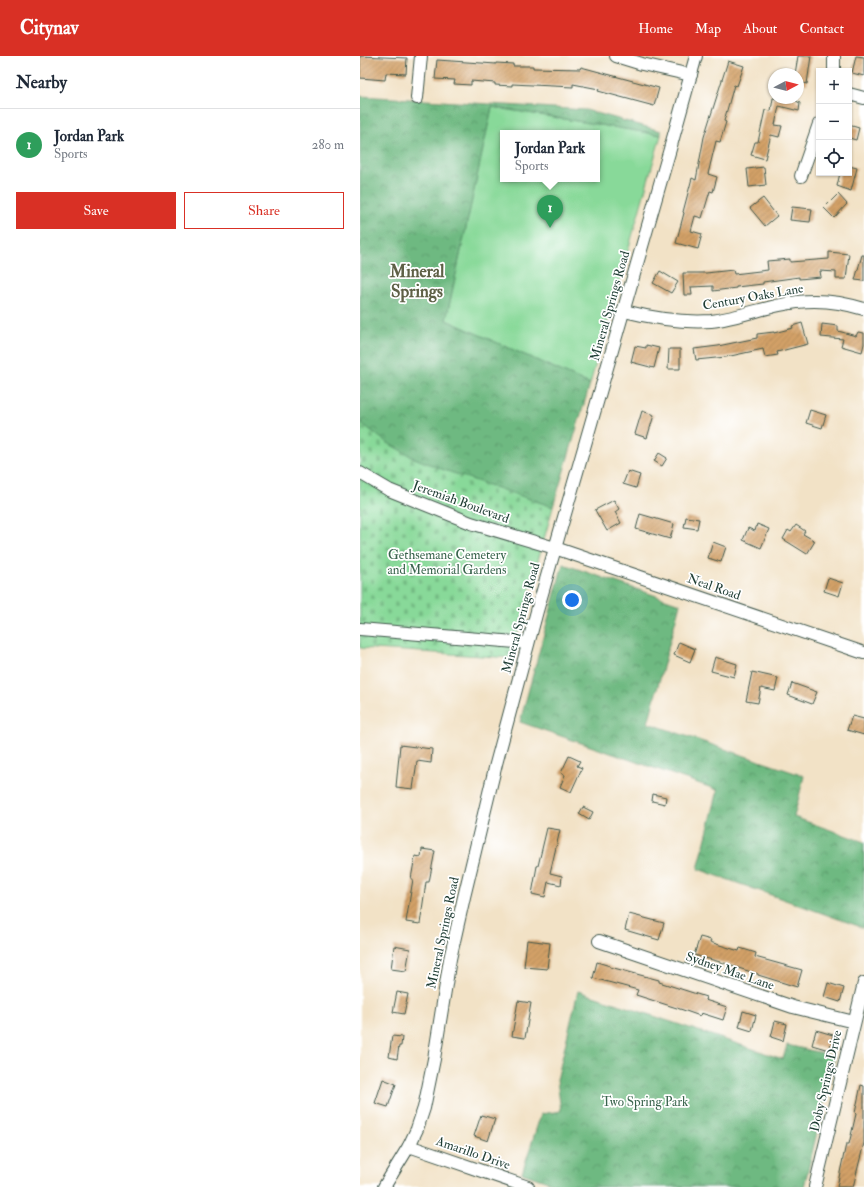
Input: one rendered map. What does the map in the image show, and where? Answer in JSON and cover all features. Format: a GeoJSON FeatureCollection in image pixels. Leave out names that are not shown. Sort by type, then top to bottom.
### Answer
{"type":"FeatureCollection","features":[{"type":"Feature","properties":{"kind":"street"},"geometry":{"type":"LineString","coordinates":[[417,98],[421,56]]}},
{"type":"Feature","properties":{"kind":"street"},"geometry":{"type":"LineString","coordinates":[[616,56],[642,64],[691,75]]}},
{"type":"Feature","properties":{"kind":"street","name":"Mineral Springs Road"},"geometry":{"type":"LineString","coordinates":[[384,1187],[409,1146],[417,1129],[427,1095],[450,963],[464,897],[496,764],[528,643],[696,56]]}},
{"type":"Feature","properties":{"kind":"street"},"geometry":{"type":"LineString","coordinates":[[834,56],[834,68]]}},
{"type":"Feature","properties":{"kind":"street"},"geometry":{"type":"LineString","coordinates":[[852,95],[864,98]]}},
{"type":"Feature","properties":{"kind":"street"},"geometry":{"type":"LineString","coordinates":[[801,176],[816,133]]}},
{"type":"Feature","properties":{"kind":"street","name":"Century Oaks Lane"},"geometry":{"type":"LineString","coordinates":[[624,310],[662,319],[711,321],[780,304],[803,301],[831,301],[845,303],[864,309]]}},
{"type":"Feature","properties":{"kind":"street","name":"Jeremiah Boulevard"},"geometry":{"type":"LineString","coordinates":[[360,473],[390,490],[471,523],[555,548]]}},
{"type":"Feature","properties":{"kind":"street","name":"Neal Road"},"geometry":{"type":"LineString","coordinates":[[555,548],[864,653]]}},
{"type":"Feature","properties":{"kind":"street"},"geometry":{"type":"LineString","coordinates":[[360,629],[528,643]]}},
{"type":"Feature","properties":{"kind":"street","name":"Sydney Mae Lane"},"geometry":{"type":"LineString","coordinates":[[599,941],[793,1007],[854,1022]]}},
{"type":"Feature","properties":{"kind":"street","name":"Doby Springs Drive"},"geometry":{"type":"LineString","coordinates":[[815,1187],[864,983]]}},
{"type":"Feature","properties":{"kind":"street","name":"Amarillo Drive"},"geometry":{"type":"LineString","coordinates":[[409,1146],[528,1187]]}},
{"type":"Feature","properties":{"kind":"green space"},"geometry":{"type":"Polygon","coordinates":[[[360,96],[586,110],[661,131],[661,135],[492,107],[446,320],[590,384],[553,507],[444,470],[414,458],[386,442],[360,422],[360,96]]]}},
{"type":"Feature","properties":{"kind":"green space"},"geometry":{"type":"Polygon","coordinates":[[[492,107],[661,135],[590,384],[446,320],[492,107]]]}},
{"type":"Feature","properties":{"kind":"green space","name":"Gethsemane Cemetery and Memorial Gardens"},"geometry":{"type":"Polygon","coordinates":[[[360,422],[386,442],[414,458],[444,470],[553,507],[511,658],[360,648],[360,422]]]}},
{"type":"Feature","properties":{"kind":"green space"},"geometry":{"type":"Polygon","coordinates":[[[563,564],[680,604],[648,723],[804,776],[794,817],[864,842],[864,928],[698,869],[718,790],[520,722],[563,564]]]}},
{"type":"Feature","properties":{"kind":"green space","name":"Two Spring Park"},"geometry":{"type":"Polygon","coordinates":[[[578,991],[783,1059],[787,1045],[835,1056],[804,1187],[562,1187],[522,1173],[541,1114],[561,1111],[557,1080],[578,991]]]}},
{"type":"Feature","properties":{"kind":"building"},"geometry":{"type":"Polygon","coordinates":[[[360,56],[407,58],[406,74],[386,73],[385,80],[360,78],[360,56]]]}},
{"type":"Feature","properties":{"kind":"building"},"geometry":{"type":"Polygon","coordinates":[[[798,56],[811,56],[807,84],[804,83],[804,68],[796,68],[798,56]]]}},
{"type":"Feature","properties":{"kind":"building"},"geometry":{"type":"Polygon","coordinates":[[[856,56],[864,57],[864,76],[852,73],[856,56]]]}},
{"type":"Feature","properties":{"kind":"building"},"geometry":{"type":"Polygon","coordinates":[[[437,60],[513,64],[513,66],[533,66],[533,68],[580,69],[581,67],[659,88],[654,106],[598,91],[599,89],[573,84],[573,87],[512,84],[512,86],[471,81],[471,85],[454,84],[455,80],[435,79],[437,60]]]}},
{"type":"Feature","properties":{"kind":"building"},"geometry":{"type":"Polygon","coordinates":[[[728,61],[744,66],[737,86],[734,85],[720,142],[716,141],[708,174],[717,177],[713,192],[710,191],[702,218],[695,216],[691,231],[702,234],[698,249],[676,243],[692,178],[696,180],[704,137],[728,61]]]}},
{"type":"Feature","properties":{"kind":"building"},"geometry":{"type":"Polygon","coordinates":[[[772,104],[800,104],[799,111],[779,106],[775,125],[782,126],[779,137],[771,135],[765,159],[751,155],[755,142],[758,142],[765,110],[771,111],[772,104]]]}},
{"type":"Feature","properties":{"kind":"building"},"geometry":{"type":"Polygon","coordinates":[[[852,126],[859,128],[856,140],[852,139],[852,126]]]}},
{"type":"Feature","properties":{"kind":"building"},"geometry":{"type":"Polygon","coordinates":[[[764,167],[766,185],[749,187],[747,169],[764,167]]]}},
{"type":"Feature","properties":{"kind":"building"},"geometry":{"type":"Polygon","coordinates":[[[852,167],[857,168],[851,191],[837,186],[839,176],[852,176],[852,167]]]}},
{"type":"Feature","properties":{"kind":"building"},"geometry":{"type":"Polygon","coordinates":[[[838,194],[847,204],[834,218],[824,208],[838,194]]]}},
{"type":"Feature","properties":{"kind":"building"},"geometry":{"type":"Polygon","coordinates":[[[763,198],[777,216],[765,226],[750,208],[763,198]]]}},
{"type":"Feature","properties":{"kind":"building"},"geometry":{"type":"Polygon","coordinates":[[[792,207],[812,209],[810,222],[790,220],[792,207]]]}},
{"type":"Feature","properties":{"kind":"building"},"geometry":{"type":"Polygon","coordinates":[[[829,252],[849,254],[846,279],[836,279],[836,272],[820,271],[821,277],[799,279],[799,277],[713,291],[713,286],[691,287],[692,295],[684,295],[683,273],[706,273],[733,270],[734,274],[768,270],[767,261],[790,259],[790,262],[829,259],[829,252]]]}},
{"type":"Feature","properties":{"kind":"building"},"geometry":{"type":"Polygon","coordinates":[[[862,255],[864,255],[864,281],[855,280],[862,255]]]}},
{"type":"Feature","properties":{"kind":"building"},"geometry":{"type":"Polygon","coordinates":[[[660,271],[678,282],[671,293],[653,283],[660,271]]]}},
{"type":"Feature","properties":{"kind":"building"},"geometry":{"type":"Polygon","coordinates":[[[802,323],[808,344],[777,352],[778,355],[765,357],[763,349],[726,357],[696,360],[694,349],[757,338],[757,334],[774,333],[793,328],[792,326],[802,323]]]}},
{"type":"Feature","properties":{"kind":"building"},"geometry":{"type":"Polygon","coordinates":[[[822,324],[838,326],[838,331],[856,336],[858,332],[864,333],[862,352],[841,346],[843,339],[821,337],[822,324]]]}},
{"type":"Feature","properties":{"kind":"building"},"geometry":{"type":"Polygon","coordinates":[[[646,345],[659,348],[654,368],[631,362],[635,346],[646,348],[646,345]]]}},
{"type":"Feature","properties":{"kind":"building"},"geometry":{"type":"Polygon","coordinates":[[[669,349],[680,349],[680,369],[668,369],[669,349]]]}},
{"type":"Feature","properties":{"kind":"building"},"geometry":{"type":"Polygon","coordinates":[[[810,410],[826,415],[822,428],[806,423],[810,410]]]}},
{"type":"Feature","properties":{"kind":"building"},"geometry":{"type":"Polygon","coordinates":[[[642,411],[654,415],[647,438],[635,434],[642,411]]]}},
{"type":"Feature","properties":{"kind":"building"},"geometry":{"type":"Polygon","coordinates":[[[659,453],[667,458],[662,466],[654,461],[659,453]]]}},
{"type":"Feature","properties":{"kind":"building"},"geometry":{"type":"Polygon","coordinates":[[[628,471],[640,475],[636,488],[623,484],[628,471]]]}},
{"type":"Feature","properties":{"kind":"building"},"geometry":{"type":"Polygon","coordinates":[[[614,500],[619,509],[615,512],[621,523],[607,531],[595,510],[614,500]]]}},
{"type":"Feature","properties":{"kind":"building"},"geometry":{"type":"Polygon","coordinates":[[[640,514],[674,524],[670,539],[636,529],[640,514]]]}},
{"type":"Feature","properties":{"kind":"building"},"geometry":{"type":"Polygon","coordinates":[[[686,517],[699,519],[697,529],[684,527],[686,517]]]}},
{"type":"Feature","properties":{"kind":"building"},"geometry":{"type":"Polygon","coordinates":[[[757,524],[769,529],[761,548],[743,540],[748,528],[755,531],[757,524]]]}},
{"type":"Feature","properties":{"kind":"building"},"geometry":{"type":"Polygon","coordinates":[[[796,525],[805,531],[803,534],[815,541],[807,554],[783,539],[788,530],[791,532],[796,525]]]}},
{"type":"Feature","properties":{"kind":"building"},"geometry":{"type":"Polygon","coordinates":[[[713,542],[726,547],[721,562],[708,558],[713,542]]]}},
{"type":"Feature","properties":{"kind":"building"},"geometry":{"type":"Polygon","coordinates":[[[828,578],[843,583],[839,596],[824,591],[828,578]]]}},
{"type":"Feature","properties":{"kind":"building"},"geometry":{"type":"Polygon","coordinates":[[[679,642],[695,649],[690,662],[674,655],[679,642]]]}},
{"type":"Feature","properties":{"kind":"building"},"geometry":{"type":"Polygon","coordinates":[[[715,657],[737,664],[734,677],[711,671],[715,657]]]}},
{"type":"Feature","properties":{"kind":"building"},"geometry":{"type":"Polygon","coordinates":[[[752,672],[778,678],[775,691],[761,688],[758,703],[746,701],[752,672]]]}},
{"type":"Feature","properties":{"kind":"building"},"geometry":{"type":"Polygon","coordinates":[[[792,683],[817,692],[812,704],[788,695],[792,683]]]}},
{"type":"Feature","properties":{"kind":"building"},"geometry":{"type":"Polygon","coordinates":[[[852,716],[864,719],[864,735],[847,730],[852,716]]]}},
{"type":"Feature","properties":{"kind":"building"},"geometry":{"type":"Polygon","coordinates":[[[400,745],[432,749],[431,763],[417,761],[413,789],[396,787],[400,745]]]}},
{"type":"Feature","properties":{"kind":"building"},"geometry":{"type":"Polygon","coordinates":[[[569,756],[580,761],[577,766],[582,768],[571,792],[560,787],[565,775],[561,773],[569,756]]]}},
{"type":"Feature","properties":{"kind":"building"},"geometry":{"type":"Polygon","coordinates":[[[653,794],[666,797],[665,804],[652,801],[653,794]]]}},
{"type":"Feature","properties":{"kind":"building"},"geometry":{"type":"Polygon","coordinates":[[[583,807],[593,812],[589,820],[579,814],[583,807]]]}},
{"type":"Feature","properties":{"kind":"building"},"geometry":{"type":"Polygon","coordinates":[[[547,828],[560,830],[550,873],[562,876],[561,885],[548,882],[545,897],[532,894],[537,866],[547,828]]]}},
{"type":"Feature","properties":{"kind":"building"},"geometry":{"type":"Polygon","coordinates":[[[422,849],[435,851],[429,882],[426,882],[420,924],[406,922],[415,856],[421,857],[422,849]]]}},
{"type":"Feature","properties":{"kind":"building"},"geometry":{"type":"Polygon","coordinates":[[[629,914],[664,923],[659,940],[625,930],[629,914]]]}},
{"type":"Feature","properties":{"kind":"building"},"geometry":{"type":"Polygon","coordinates":[[[700,937],[711,940],[710,942],[739,951],[740,948],[756,953],[755,957],[802,970],[797,987],[735,966],[694,955],[700,937]]]}},
{"type":"Feature","properties":{"kind":"building"},"geometry":{"type":"Polygon","coordinates":[[[527,940],[550,943],[547,969],[524,967],[527,940]]]}},
{"type":"Feature","properties":{"kind":"building"},"geometry":{"type":"Polygon","coordinates":[[[394,946],[410,949],[406,971],[391,969],[394,946]]]}},
{"type":"Feature","properties":{"kind":"building"},"geometry":{"type":"Polygon","coordinates":[[[597,962],[659,980],[659,982],[706,997],[705,1000],[727,1007],[723,1020],[701,1013],[700,1016],[636,995],[638,990],[593,978],[597,962]]]}},
{"type":"Feature","properties":{"kind":"building"},"geometry":{"type":"Polygon","coordinates":[[[828,983],[844,988],[840,1002],[824,997],[828,983]]]}},
{"type":"Feature","properties":{"kind":"building"},"geometry":{"type":"Polygon","coordinates":[[[397,992],[408,994],[404,1014],[393,1012],[397,992]]]}},
{"type":"Feature","properties":{"kind":"building"},"geometry":{"type":"Polygon","coordinates":[[[518,1001],[531,1003],[525,1038],[512,1036],[518,1001]]]}},
{"type":"Feature","properties":{"kind":"building"},"geometry":{"type":"Polygon","coordinates":[[[743,1011],[756,1015],[752,1031],[739,1027],[743,1011]]]}},
{"type":"Feature","properties":{"kind":"building"},"geometry":{"type":"Polygon","coordinates":[[[775,1021],[787,1024],[783,1041],[771,1037],[775,1021]]]}},
{"type":"Feature","properties":{"kind":"building"},"geometry":{"type":"Polygon","coordinates":[[[816,1030],[833,1035],[829,1050],[812,1045],[816,1030]]]}},
{"type":"Feature","properties":{"kind":"building"},"geometry":{"type":"Polygon","coordinates":[[[392,1036],[402,1037],[397,1059],[389,1057],[392,1036]]]}},
{"type":"Feature","properties":{"kind":"building"},"geometry":{"type":"Polygon","coordinates":[[[383,1079],[396,1084],[388,1107],[375,1103],[383,1079]]]}},
{"type":"Feature","properties":{"kind":"building"},"geometry":{"type":"Polygon","coordinates":[[[861,1085],[864,1086],[864,1143],[853,1187],[837,1187],[846,1144],[849,1144],[861,1085]]]}},
{"type":"Feature","properties":{"kind":"building"},"geometry":{"type":"Polygon","coordinates":[[[481,1115],[495,1119],[488,1141],[474,1136],[481,1115]]]}},
{"type":"Feature","properties":{"kind":"place","name":"Jordan Park"},"geometry":{"type":"Point","coordinates":[550,228]}},
{"type":"Feature","properties":{"kind":"district","name":"Mineral Springs"},"geometry":{"type":"Point","coordinates":[417,281]}}]}
